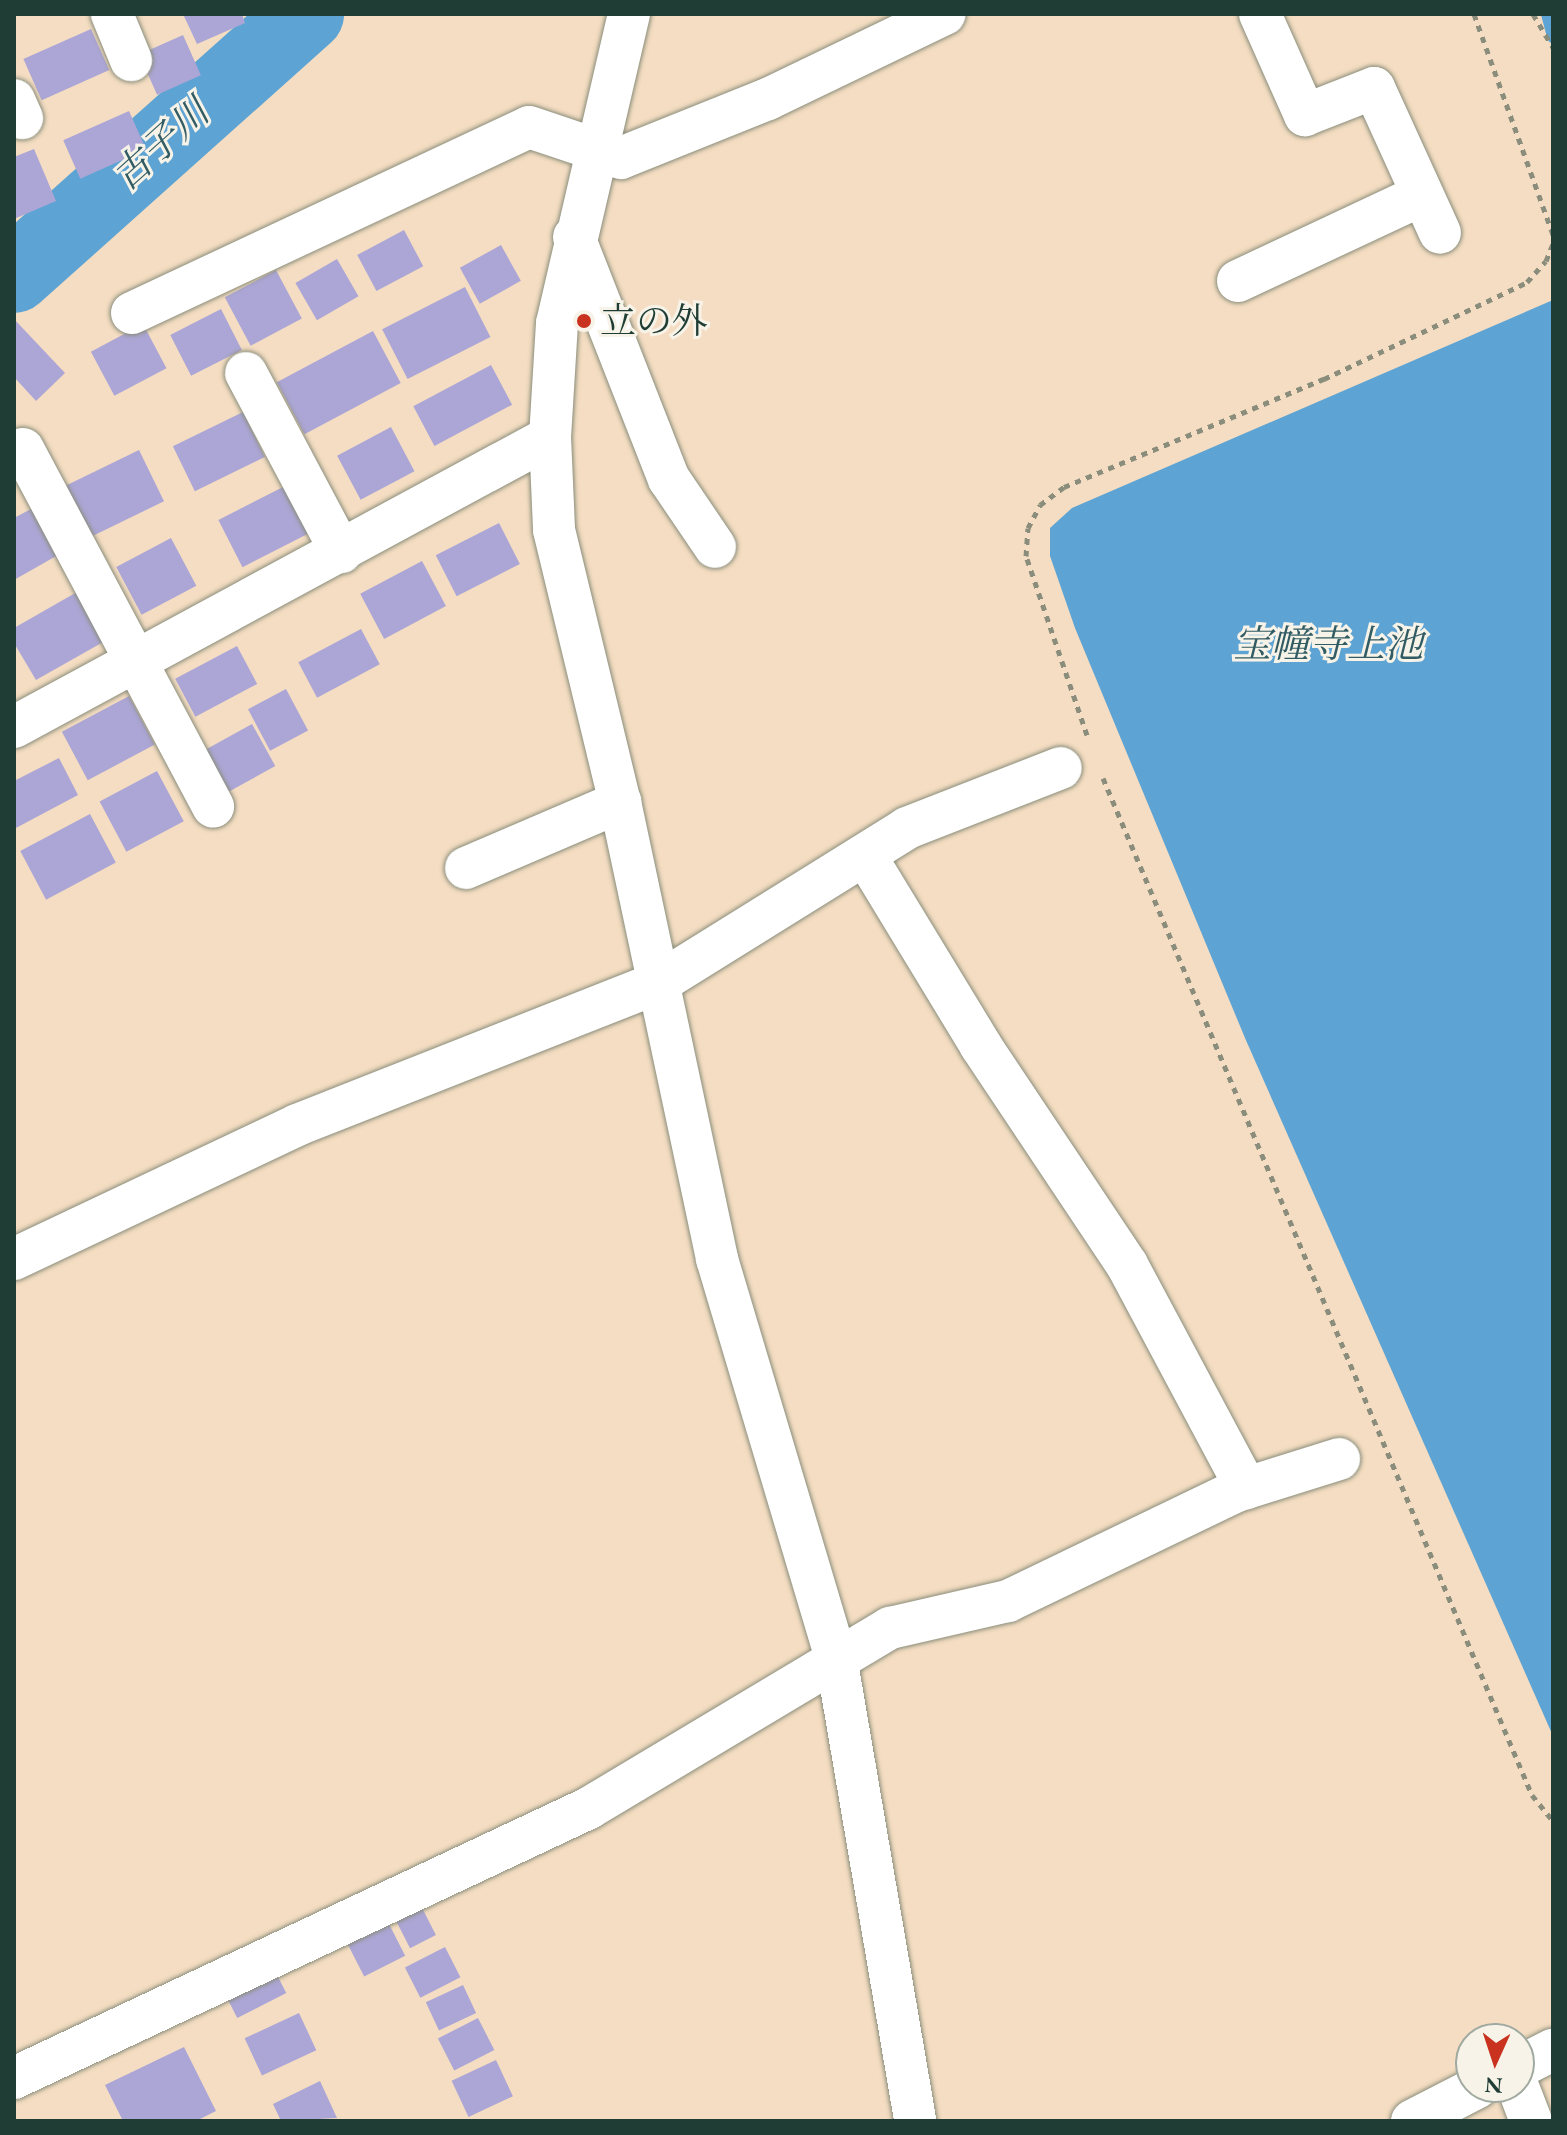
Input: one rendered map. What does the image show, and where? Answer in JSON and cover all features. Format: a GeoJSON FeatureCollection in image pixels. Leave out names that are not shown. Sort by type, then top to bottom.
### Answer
{"type":"FeatureCollection","features":[{"type":"Feature","properties":{"kind":"street"},"geometry":{"type":"LineString","coordinates":[[629,14],[574,237],[557,323],[550,437],[554,530],[620,802],[717,1259],[836,1657],[915,2121]]}},
{"type":"Feature","properties":{"kind":"street"},"geometry":{"type":"LineString","coordinates":[[132,313],[529,127],[594,153],[621,158],[768,99],[945,14]]}},
{"type":"Feature","properties":{"kind":"street"},"geometry":{"type":"LineString","coordinates":[[1260,14],[1305,115],[1374,88],[1440,233]]}},
{"type":"Feature","properties":{"kind":"street"},"geometry":{"type":"LineString","coordinates":[[119,16],[131,60]]}},
{"type":"Feature","properties":{"kind":"street"},"geometry":{"type":"LineString","coordinates":[[1238,281],[1422,195]]}},
{"type":"Feature","properties":{"kind":"street"},"geometry":{"type":"LineString","coordinates":[[574,237],[669,479],[715,547]]}},
{"type":"Feature","properties":{"kind":"street"},"geometry":{"type":"LineString","coordinates":[[246,373],[341,552]]}},
{"type":"Feature","properties":{"kind":"street"},"geometry":{"type":"LineString","coordinates":[[14,727],[550,437]]}},
{"type":"Feature","properties":{"kind":"street"},"geometry":{"type":"LineString","coordinates":[[23,463],[136,661],[213,807]]}},
{"type":"Feature","properties":{"kind":"street"},"geometry":{"type":"LineString","coordinates":[[14,1259],[297,1125],[660,982],[907,828],[1083,760]]}},
{"type":"Feature","properties":{"kind":"street"},"geometry":{"type":"LineString","coordinates":[[466,868],[620,802]]}},
{"type":"Feature","properties":{"kind":"street"},"geometry":{"type":"LineString","coordinates":[[865,855],[981,1046],[1127,1265],[1246,1488]]}},
{"type":"Feature","properties":{"kind":"street"},"geometry":{"type":"LineString","coordinates":[[14,2078],[589,1808],[836,1657],[890,1628],[1008,1601],[1246,1488],[1339,1459]]}},
{"type":"Feature","properties":{"kind":"street"},"geometry":{"type":"LineString","coordinates":[[1535,2059],[1553,2050]]}},
{"type":"Feature","properties":{"kind":"street"},"geometry":{"type":"LineString","coordinates":[[1412,2121],[1455,2099]]}},
{"type":"Feature","properties":{"kind":"path"},"geometry":{"type":"LineString","coordinates":[[1474,14],[1553,235]]}},
{"type":"Feature","properties":{"kind":"path"},"geometry":{"type":"LineString","coordinates":[[1533,14],[1553,47]]}},
{"type":"Feature","properties":{"kind":"path"},"geometry":{"type":"LineString","coordinates":[[1553,244],[1546,261],[1527,282],[1324,379],[1064,487],[1040,505],[1028,528],[1026,556],[1083,760],[1532,1795],[1553,1821]]}},
{"type":"Feature","properties":{"kind":"water","name":"宝幢寺上池"},"geometry":{"type":"Polygon","coordinates":[[[1553,300],[1553,1736],[1245,1038],[1075,628],[1050,556],[1050,528],[1072,508],[1553,300]]]}},
{"type":"Feature","properties":{"kind":"building"},"geometry":{"type":"Polygon","coordinates":[[[183,14],[242,14],[245,23],[197,44],[183,14]]]}},
{"type":"Feature","properties":{"kind":"building"},"geometry":{"type":"Polygon","coordinates":[[[91,29],[109,70],[42,100],[23,59],[91,29]]]}},
{"type":"Feature","properties":{"kind":"building"},"geometry":{"type":"Polygon","coordinates":[[[183,35],[201,75],[157,95],[139,55],[183,35]]]}},
{"type":"Feature","properties":{"kind":"building"},"geometry":{"type":"Polygon","coordinates":[[[129,111],[146,149],[80,179],[63,140],[129,111]]]}},
{"type":"Feature","properties":{"kind":"building"},"geometry":{"type":"Polygon","coordinates":[[[34,149],[56,201],[14,219],[14,157],[34,149]]]}},
{"type":"Feature","properties":{"kind":"building"},"geometry":{"type":"Polygon","coordinates":[[[404,230],[423,266],[376,291],[357,255],[404,230]]]}},
{"type":"Feature","properties":{"kind":"building"},"geometry":{"type":"Polygon","coordinates":[[[501,245],[521,281],[480,304],[460,268],[501,245]]]}},
{"type":"Feature","properties":{"kind":"building"},"geometry":{"type":"Polygon","coordinates":[[[337,259],[358,296],[317,320],[295,283],[337,259]]]}},
{"type":"Feature","properties":{"kind":"building"},"geometry":{"type":"Polygon","coordinates":[[[276,270],[302,319],[251,346],[225,297],[276,270]]]}},
{"type":"Feature","properties":{"kind":"building"},"geometry":{"type":"Polygon","coordinates":[[[465,287],[490,337],[408,379],[382,329],[465,287]]]}},
{"type":"Feature","properties":{"kind":"building"},"geometry":{"type":"Polygon","coordinates":[[[221,309],[242,350],[191,376],[170,335],[221,309]]]}},
{"type":"Feature","properties":{"kind":"building"},"geometry":{"type":"Polygon","coordinates":[[[14,319],[65,373],[36,401],[14,377],[14,319]]]}},
{"type":"Feature","properties":{"kind":"building"},"geometry":{"type":"Polygon","coordinates":[[[143,324],[166,368],[114,396],[91,352],[143,324]]]}},
{"type":"Feature","properties":{"kind":"building"},"geometry":{"type":"Polygon","coordinates":[[[373,331],[401,383],[304,434],[277,382],[373,331]]]}},
{"type":"Feature","properties":{"kind":"building"},"geometry":{"type":"Polygon","coordinates":[[[491,365],[512,405],[434,446],[413,406],[491,365]]]}},
{"type":"Feature","properties":{"kind":"building"},"geometry":{"type":"Polygon","coordinates":[[[243,412],[265,457],[195,491],[173,446],[243,412]]]}},
{"type":"Feature","properties":{"kind":"building"},"geometry":{"type":"Polygon","coordinates":[[[391,427],[414,471],[361,500],[337,456],[391,427]]]}},
{"type":"Feature","properties":{"kind":"building"},"geometry":{"type":"Polygon","coordinates":[[[139,450],[164,501],[88,538],[64,487],[139,450]]]}},
{"type":"Feature","properties":{"kind":"building"},"geometry":{"type":"Polygon","coordinates":[[[287,485],[311,532],[242,567],[218,520],[287,485]]]}},
{"type":"Feature","properties":{"kind":"building"},"geometry":{"type":"Polygon","coordinates":[[[31,509],[58,555],[14,580],[14,518],[31,509]]]}},
{"type":"Feature","properties":{"kind":"building"},"geometry":{"type":"Polygon","coordinates":[[[499,523],[520,564],[457,596],[436,555],[499,523]]]}},
{"type":"Feature","properties":{"kind":"building"},"geometry":{"type":"Polygon","coordinates":[[[171,538],[196,586],[142,615],[116,567],[171,538]]]}},
{"type":"Feature","properties":{"kind":"building"},"geometry":{"type":"Polygon","coordinates":[[[422,561],[446,606],[384,639],[360,594],[422,561]]]}},
{"type":"Feature","properties":{"kind":"building"},"geometry":{"type":"Polygon","coordinates":[[[77,592],[105,641],[36,680],[14,643],[14,628],[77,592]]]}},
{"type":"Feature","properties":{"kind":"building"},"geometry":{"type":"Polygon","coordinates":[[[361,629],[380,664],[317,698],[298,662],[361,629]]]}},
{"type":"Feature","properties":{"kind":"building"},"geometry":{"type":"Polygon","coordinates":[[[237,646],[257,684],[195,717],[175,679],[237,646]]]}},
{"type":"Feature","properties":{"kind":"building"},"geometry":{"type":"Polygon","coordinates":[[[286,689],[308,730],[270,751],[248,709],[286,689]]]}},
{"type":"Feature","properties":{"kind":"building"},"geometry":{"type":"Polygon","coordinates":[[[129,696],[155,745],[88,780],[62,732],[129,696]]]}},
{"type":"Feature","properties":{"kind":"building"},"geometry":{"type":"Polygon","coordinates":[[[252,724],[275,766],[224,795],[200,753],[252,724]]]}},
{"type":"Feature","properties":{"kind":"building"},"geometry":{"type":"Polygon","coordinates":[[[59,758],[78,795],[14,829],[14,781],[59,758]]]}},
{"type":"Feature","properties":{"kind":"building"},"geometry":{"type":"Polygon","coordinates":[[[157,771],[184,821],[126,852],[100,802],[157,771]]]}},
{"type":"Feature","properties":{"kind":"building"},"geometry":{"type":"Polygon","coordinates":[[[90,814],[116,863],[46,900],[20,851],[90,814]]]}},
{"type":"Feature","properties":{"kind":"building"},"geometry":{"type":"Polygon","coordinates":[[[415,1894],[436,1935],[410,1948],[389,1907],[415,1894]]]}},
{"type":"Feature","properties":{"kind":"building"},"geometry":{"type":"Polygon","coordinates":[[[387,1920],[405,1956],[364,1977],[346,1941],[387,1920]]]}},
{"type":"Feature","properties":{"kind":"building"},"geometry":{"type":"Polygon","coordinates":[[[445,1947],[460,1977],[420,1998],[405,1967],[445,1947]]]}},
{"type":"Feature","properties":{"kind":"building"},"geometry":{"type":"Polygon","coordinates":[[[274,1969],[286,1993],[237,2018],[225,1994],[274,1969]]]}},
{"type":"Feature","properties":{"kind":"building"},"geometry":{"type":"Polygon","coordinates":[[[463,1985],[476,2013],[439,2030],[426,2002],[463,1985]]]}},
{"type":"Feature","properties":{"kind":"building"},"geometry":{"type":"Polygon","coordinates":[[[299,2013],[316,2050],[262,2076],[245,2038],[299,2013]]]}},
{"type":"Feature","properties":{"kind":"building"},"geometry":{"type":"Polygon","coordinates":[[[478,2018],[494,2050],[454,2071],[438,2038],[478,2018]]]}},
{"type":"Feature","properties":{"kind":"building"},"geometry":{"type":"Polygon","coordinates":[[[184,2047],[216,2111],[196,2121],[123,2121],[105,2085],[184,2047]]]}},
{"type":"Feature","properties":{"kind":"building"},"geometry":{"type":"Polygon","coordinates":[[[496,2060],[513,2096],[468,2117],[452,2081],[496,2060]]]}},
{"type":"Feature","properties":{"kind":"building"},"geometry":{"type":"Polygon","coordinates":[[[320,2081],[337,2118],[281,2121],[273,2104],[320,2081]]]}},
{"type":"Feature","properties":{"kind":"waterway","name":"古子川"},"geometry":{"type":"LineString","coordinates":[[14,275],[306,14]]}},
{"type":"Feature","properties":{"kind":"waterway"},"geometry":{"type":"LineString","coordinates":[[1547,14],[1553,37]]}},
{"type":"Feature","properties":{"kind":"place","name":"立の外"},"geometry":{"type":"Point","coordinates":[584,321]}}]}
